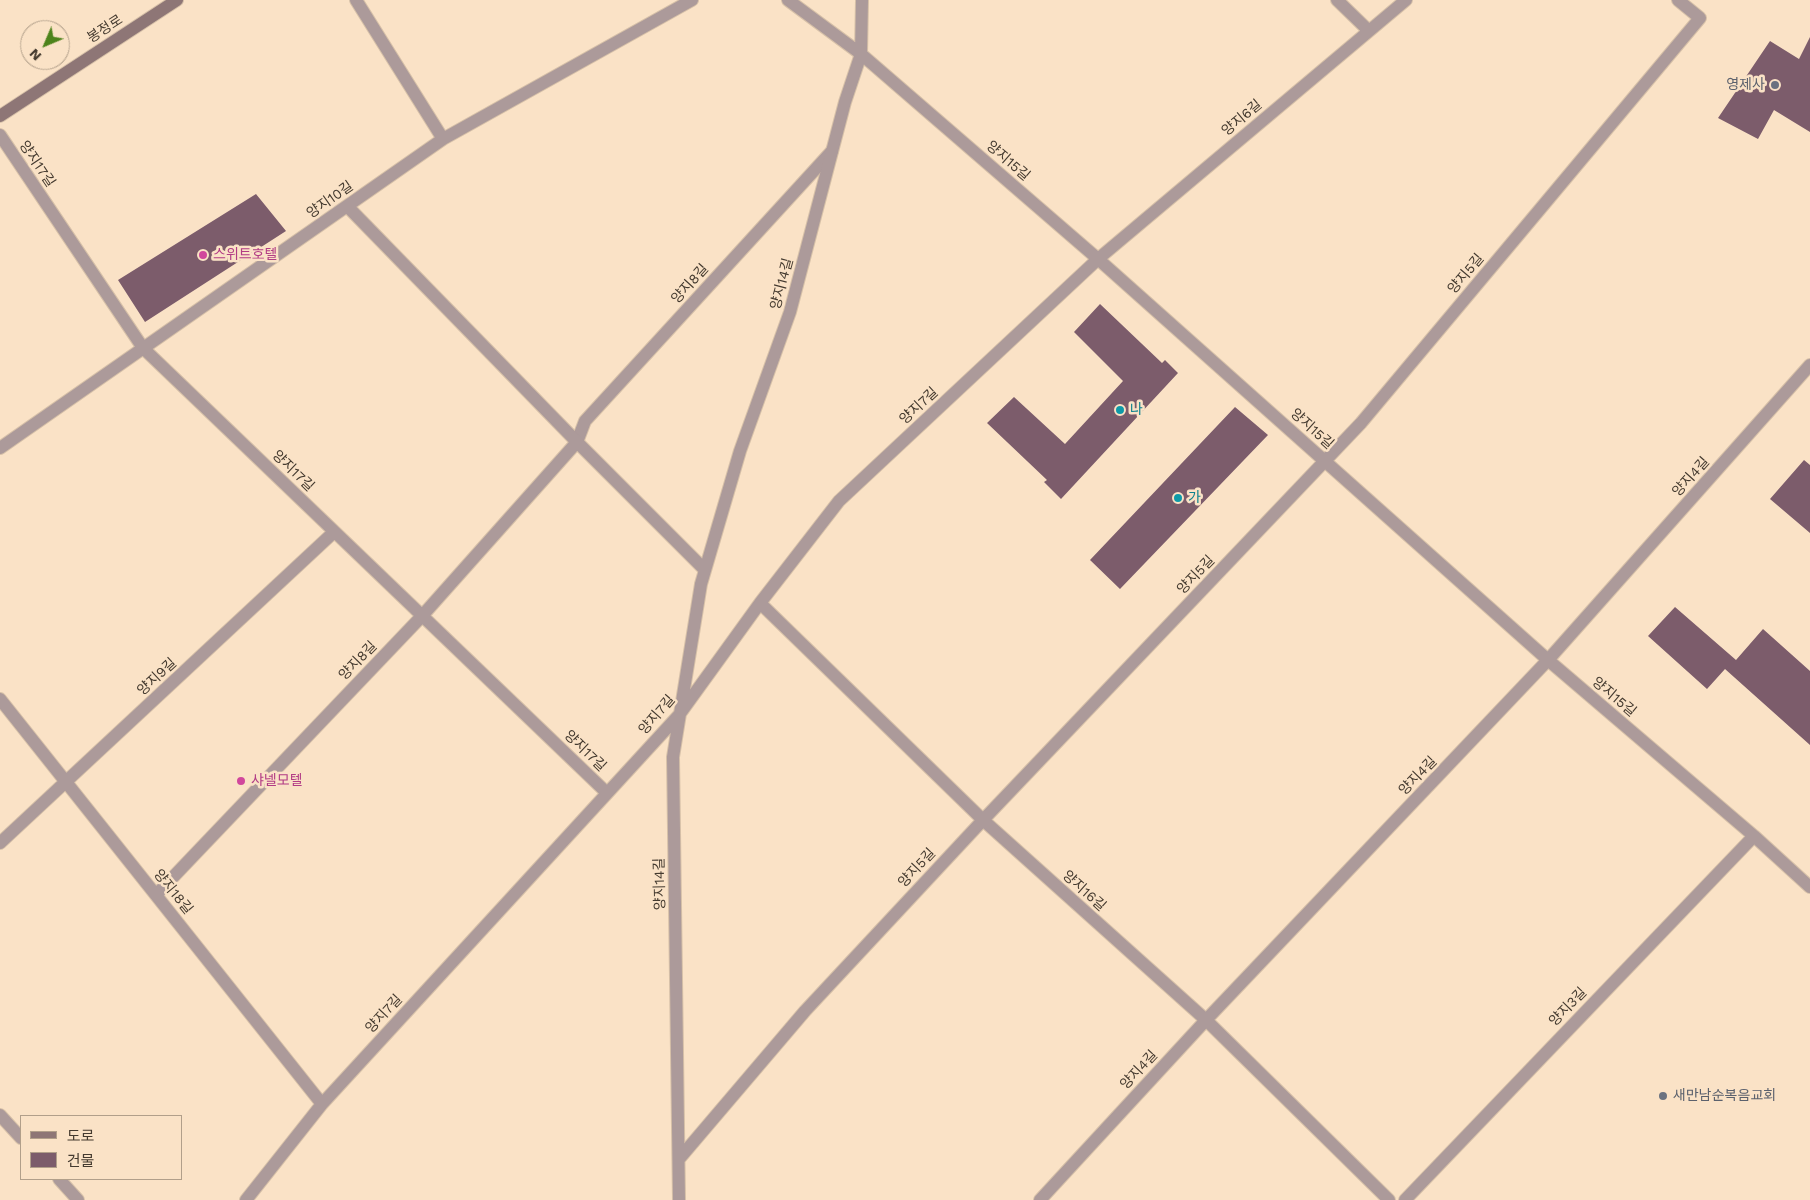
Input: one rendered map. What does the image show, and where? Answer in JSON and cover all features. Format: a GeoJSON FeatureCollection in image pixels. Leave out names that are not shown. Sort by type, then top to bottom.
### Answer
{"type":"FeatureCollection","features":[{"type":"Feature","properties":{"kind":"street","name":"봉정로"},"geometry":{"type":"LineString","coordinates":[[0,116],[177,0]]}},
{"type":"Feature","properties":{"kind":"street"},"geometry":{"type":"LineString","coordinates":[[356,0],[443,139]]}},
{"type":"Feature","properties":{"kind":"street","name":"양지10길"},"geometry":{"type":"LineString","coordinates":[[0,448],[443,139],[692,0]]}},
{"type":"Feature","properties":{"kind":"street","name":"양지15길"},"geometry":{"type":"LineString","coordinates":[[788,0],[861,54],[1098,259],[1548,660],[1754,836],[1810,887]]}},
{"type":"Feature","properties":{"kind":"street","name":"양지14길"},"geometry":{"type":"LineString","coordinates":[[679,1200],[673,757],[679,715],[701,584],[740,451],[790,312],[844,102],[861,54],[862,0]]}},
{"type":"Feature","properties":{"kind":"street"},"geometry":{"type":"LineString","coordinates":[[1337,0],[1369,31]]}},
{"type":"Feature","properties":{"kind":"street","name":"양지6길"},"geometry":{"type":"LineString","coordinates":[[1098,259],[1406,0]]}},
{"type":"Feature","properties":{"kind":"street","name":"양지5길"},"geometry":{"type":"LineString","coordinates":[[679,1159],[805,1012],[983,820],[1361,424],[1700,18],[1678,0]]}},
{"type":"Feature","properties":{"kind":"street","name":"양지17길"},"geometry":{"type":"LineString","coordinates":[[0,135],[143,348],[607,793]]}},
{"type":"Feature","properties":{"kind":"street","name":"양지8길"},"geometry":{"type":"LineString","coordinates":[[156,896],[422,616],[577,442],[585,421],[832,151]]}},
{"type":"Feature","properties":{"kind":"street"},"geometry":{"type":"LineString","coordinates":[[347,206],[577,442],[705,570]]}},
{"type":"Feature","properties":{"kind":"street","name":"양지7길"},"geometry":{"type":"LineString","coordinates":[[246,1200],[322,1104],[679,715],[760,603],[839,501],[1098,259]]}},
{"type":"Feature","properties":{"kind":"street","name":"양지4길"},"geometry":{"type":"LineString","coordinates":[[1040,1200],[1206,1020],[1548,660],[1810,365]]}},
{"type":"Feature","properties":{"kind":"street","name":"양지9길"},"geometry":{"type":"LineString","coordinates":[[0,843],[67,783],[334,532]]}},
{"type":"Feature","properties":{"kind":"street","name":"양지16길"},"geometry":{"type":"LineString","coordinates":[[760,603],[983,820],[1206,1020],[1389,1200]]}},
{"type":"Feature","properties":{"kind":"street","name":"양지18길"},"geometry":{"type":"LineString","coordinates":[[0,699],[322,1104]]}},
{"type":"Feature","properties":{"kind":"street","name":"양지3길"},"geometry":{"type":"LineString","coordinates":[[1405,1200],[1754,836]]}},
{"type":"Feature","properties":{"kind":"street"},"geometry":{"type":"LineString","coordinates":[[0,1115],[20,1137]]}},
{"type":"Feature","properties":{"kind":"street"},"geometry":{"type":"LineString","coordinates":[[60,1180],[78,1200]]}},
{"type":"Feature","properties":{"kind":"building","name":"영제사"},"geometry":{"type":"Polygon","coordinates":[[[1810,37],[1810,132],[1774,110],[1758,139],[1718,118],[1770,41],[1799,59],[1810,37]]]}},
{"type":"Feature","properties":{"kind":"building","name":"스위트호텔"},"geometry":{"type":"Polygon","coordinates":[[[256,194],[286,231],[145,322],[118,280],[256,194]]]}},
{"type":"Feature","properties":{"kind":"building","name":"나"},"geometry":{"type":"Polygon","coordinates":[[[1100,304],[1162,363],[1165,360],[1178,373],[1061,499],[1044,482],[1047,480],[987,423],[1014,397],[1065,444],[1123,381],[1074,332],[1100,304]]]}},
{"type":"Feature","properties":{"kind":"building","name":"가"},"geometry":{"type":"Polygon","coordinates":[[[1235,407],[1268,435],[1120,589],[1090,560],[1235,407]]]}},
{"type":"Feature","properties":{"kind":"building"},"geometry":{"type":"Polygon","coordinates":[[[1804,460],[1810,465],[1810,533],[1770,499],[1804,460]]]}},
{"type":"Feature","properties":{"kind":"building"},"geometry":{"type":"Polygon","coordinates":[[[1675,607],[1736,660],[1763,629],[1810,671],[1810,745],[1725,669],[1707,689],[1648,636],[1675,607]]]}},
{"type":"Feature","properties":{"kind":"place","name":"영제사"},"geometry":{"type":"Point","coordinates":[1775,85]}},
{"type":"Feature","properties":{"kind":"place","name":"스위트호텔"},"geometry":{"type":"Point","coordinates":[203,255]}},
{"type":"Feature","properties":{"kind":"place","name":"나"},"geometry":{"type":"Point","coordinates":[1120,410]}},
{"type":"Feature","properties":{"kind":"place","name":"가"},"geometry":{"type":"Point","coordinates":[1178,498]}},
{"type":"Feature","properties":{"kind":"place","name":"샤넬모텔"},"geometry":{"type":"Point","coordinates":[241,781]}},
{"type":"Feature","properties":{"kind":"place","name":"새만남순복음교회"},"geometry":{"type":"Point","coordinates":[1663,1096]}}]}
